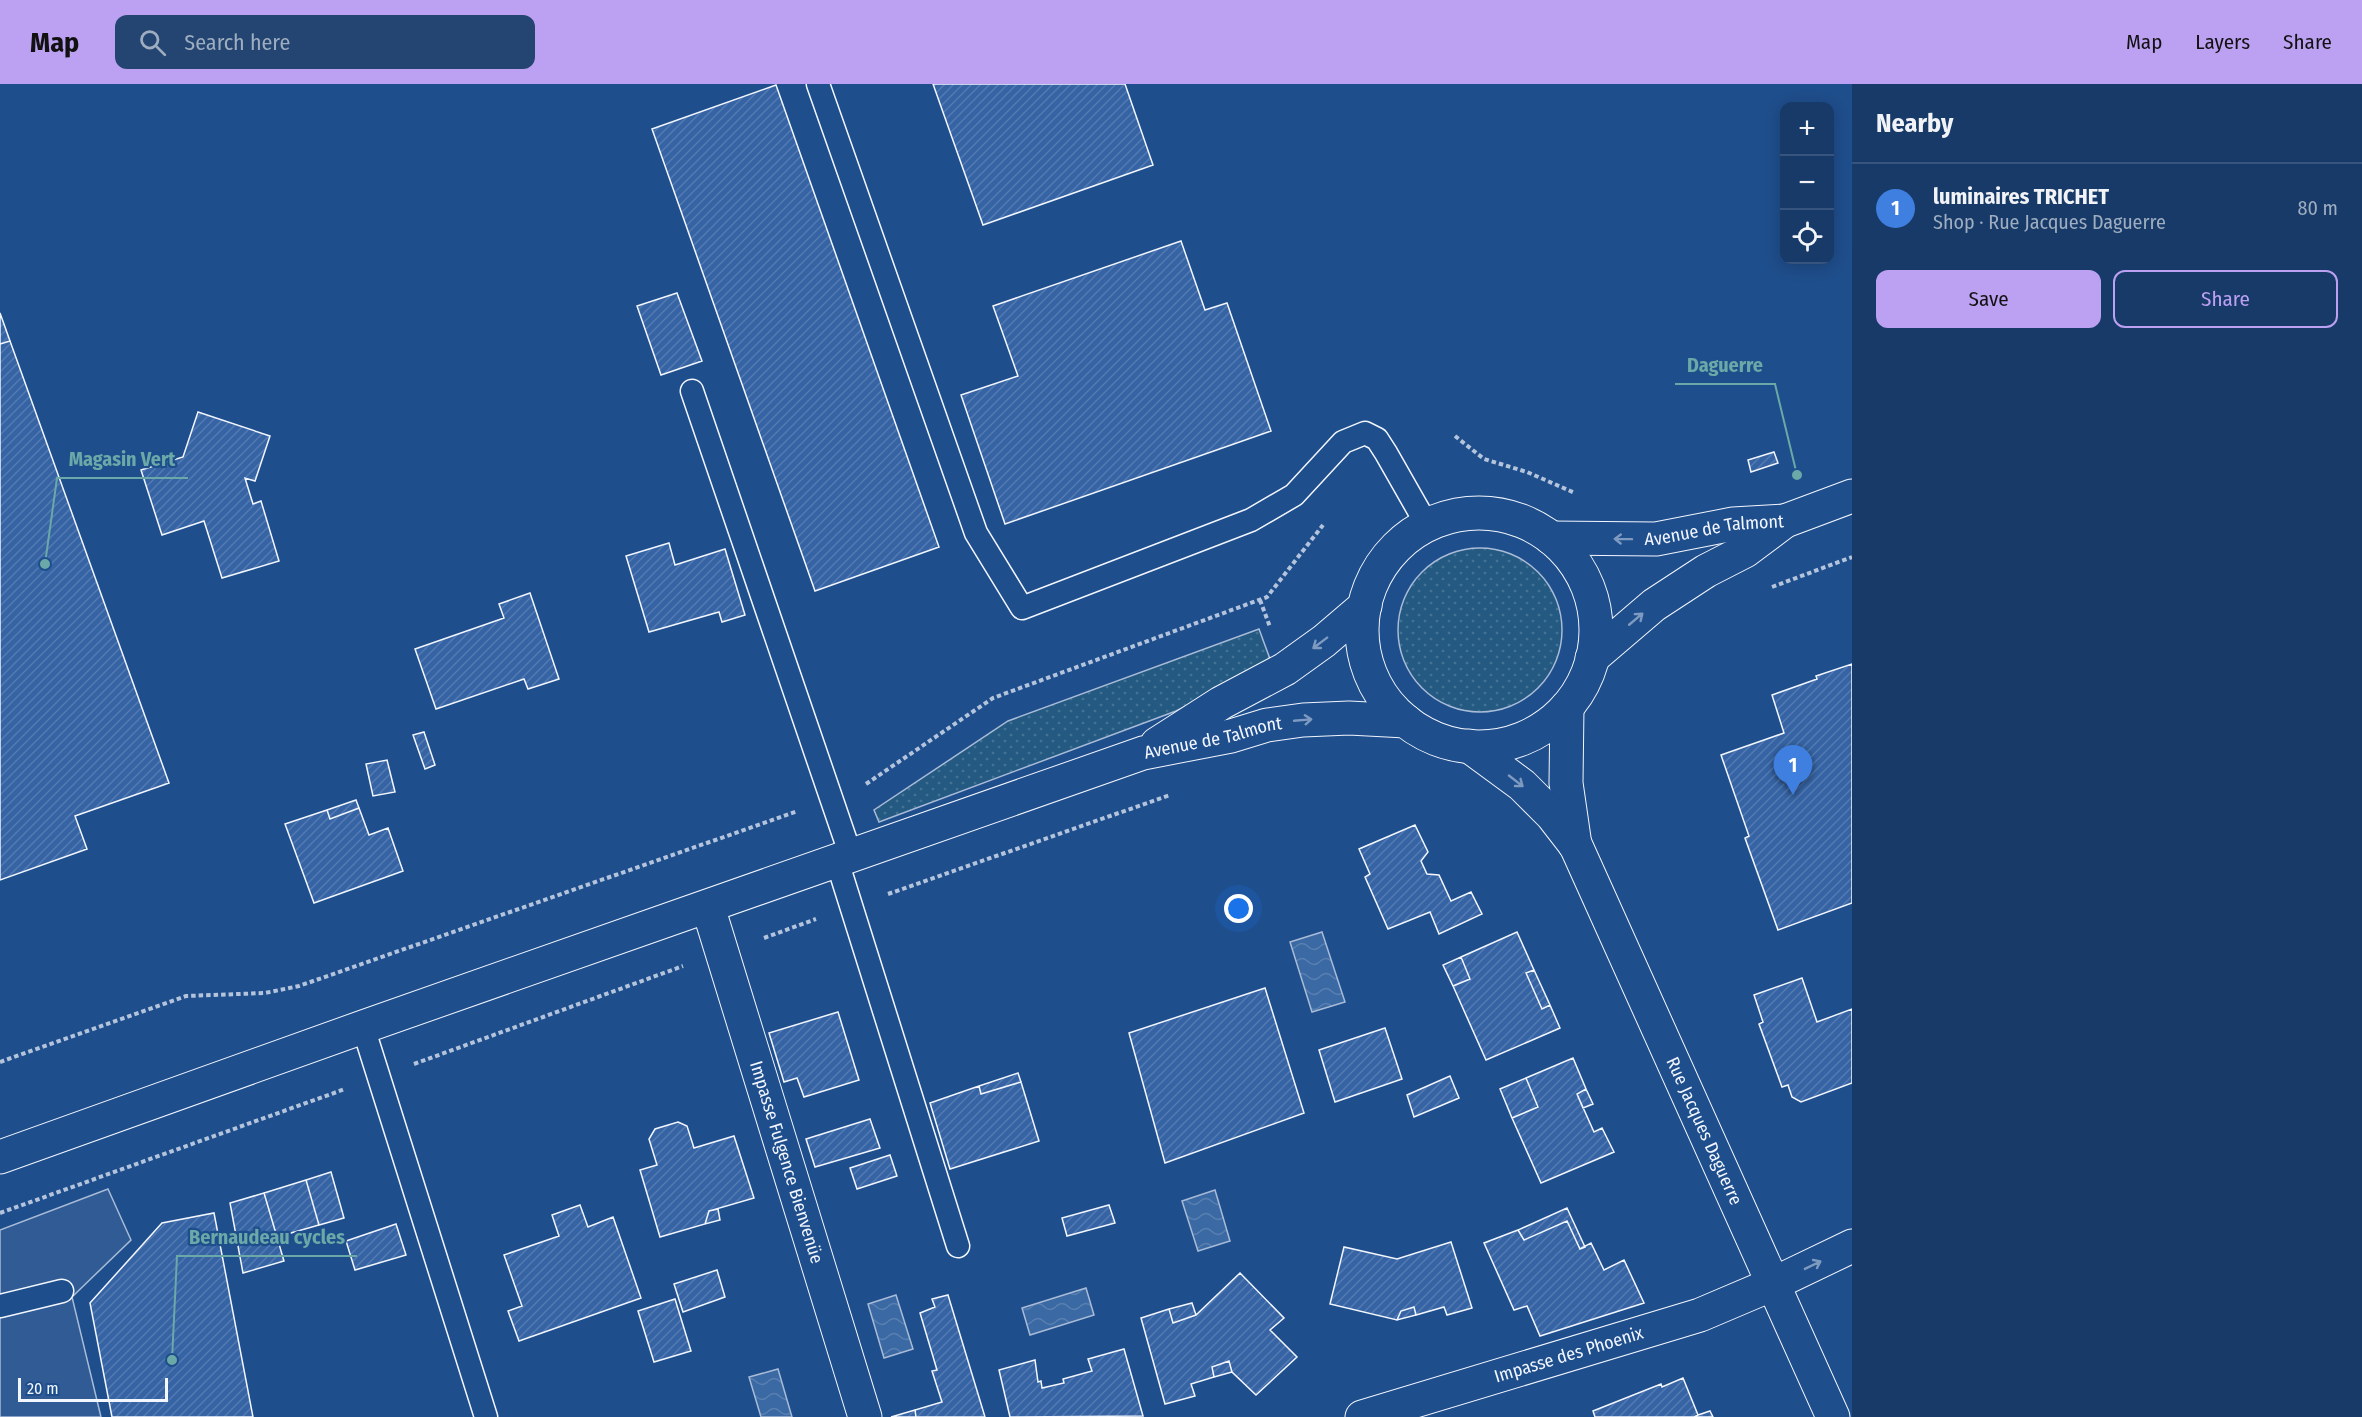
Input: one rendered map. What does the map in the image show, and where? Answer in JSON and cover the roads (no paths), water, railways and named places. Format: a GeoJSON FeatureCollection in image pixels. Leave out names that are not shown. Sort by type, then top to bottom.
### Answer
{"type":"FeatureCollection","features":[{"type":"Feature","properties":{"kind":"main road"},"geometry":{"type":"LineString","coordinates":[[1785,521],[1852,496]]}},
{"type":"Feature","properties":{"kind":"main road"},"geometry":{"type":"LineString","coordinates":[[1469,513],[1491,514],[1526,523],[1551,538],[1574,562],[1589,592],[1596,625],[1592,658],[1582,684],[1567,707],[1539,730],[1506,744],[1469,746],[1436,738],[1406,721],[1384,698],[1369,669],[1362,638],[1365,606],[1373,580],[1386,558],[1405,540],[1427,525],[1440,519],[1469,513]]}},
{"type":"Feature","properties":{"kind":"main road","name":"Avenue de Talmont"},"geometry":{"type":"LineString","coordinates":[[1551,538],[1656,539],[1733,524],[1785,521]]}},
{"type":"Feature","properties":{"kind":"main road","name":"Avenue de Talmont"},"geometry":{"type":"LineString","coordinates":[[1592,658],[1654,605],[1706,571],[1745,551],[1785,521]]}},
{"type":"Feature","properties":{"kind":"main road","name":"Avenue de Talmont"},"geometry":{"type":"LineString","coordinates":[[1143,753],[1221,703],[1285,669],[1324,641],[1365,606]]}},
{"type":"Feature","properties":{"kind":"main road"},"geometry":{"type":"LineString","coordinates":[[1567,707],[1566,783],[1576,846]]}},
{"type":"Feature","properties":{"kind":"main road","name":"Avenue de Talmont"},"geometry":{"type":"LineString","coordinates":[[1143,753],[1231,736],[1267,725],[1304,720],[1349,718],[1406,721]]}},
{"type":"Feature","properties":{"kind":"main road"},"geometry":{"type":"LineString","coordinates":[[1469,746],[1522,785],[1552,815],[1576,846]]}},
{"type":"Feature","properties":{"kind":"main road"},"geometry":{"type":"LineString","coordinates":[[0,1157],[1143,753]]}},
{"type":"Feature","properties":{"kind":"main road","name":"Rue Jacques Daguerre"},"geometry":{"type":"LineString","coordinates":[[1576,846],[1833,1417]]}},
{"type":"Feature","properties":{"kind":"main road","name":"Impasse Fulgence Bienvenüe"},"geometry":{"type":"LineString","coordinates":[[708,907],[865,1417]]}},
{"type":"Feature","properties":{"kind":"main road","name":"Impasse des Phoenix"},"geometry":{"type":"LineString","coordinates":[[1362,1417],[1700,1315],[1773,1284],[1852,1246]]}},
{"type":"Feature","properties":{"kind":"lane"},"geometry":{"type":"LineString","coordinates":[[818,84],[976,533],[1022,608],[1251,520],[1294,495],[1343,442],[1365,434],[1377,439],[1427,525]]}},
{"type":"Feature","properties":{"kind":"lane"},"geometry":{"type":"LineString","coordinates":[[692,391],[831,799],[852,907],[958,1246]]}},
{"type":"Feature","properties":{"kind":"lane"},"geometry":{"type":"LineString","coordinates":[[363,1027],[486,1417]]}},
{"type":"Feature","properties":{"kind":"lane"},"geometry":{"type":"LineString","coordinates":[[0,1306],[62,1291]]}},
{"type":"Feature","properties":{"kind":"water"},"geometry":{"type":"Polygon","coordinates":[[[1322,932],[1345,1002],[1312,1012],[1290,942],[1322,932]]]}},
{"type":"Feature","properties":{"kind":"water"},"geometry":{"type":"Polygon","coordinates":[[[1215,1190],[1230,1241],[1198,1251],[1182,1201],[1215,1190]]]}},
{"type":"Feature","properties":{"kind":"water"},"geometry":{"type":"Polygon","coordinates":[[[1086,1288],[1094,1315],[1030,1335],[1022,1308],[1086,1288]]]}},
{"type":"Feature","properties":{"kind":"water"},"geometry":{"type":"Polygon","coordinates":[[[896,1295],[913,1349],[884,1358],[868,1304],[896,1295]]]}},
{"type":"Feature","properties":{"kind":"water"},"geometry":{"type":"Polygon","coordinates":[[[778,1369],[792,1417],[761,1417],[749,1377],[778,1369]]]}},
{"type":"Feature","properties":{"kind":"place","name":"Daguerre"},"geometry":{"type":"Point","coordinates":[1797,475]}},
{"type":"Feature","properties":{"kind":"place","name":"Magasin Vert"},"geometry":{"type":"Point","coordinates":[45,564]}},
{"type":"Feature","properties":{"kind":"place","name":"luminaires TRICHET"},"geometry":{"type":"Point","coordinates":[1793,795]}},
{"type":"Feature","properties":{"kind":"place","name":"Bernaudeau cycles"},"geometry":{"type":"Point","coordinates":[172,1360]}}]}
